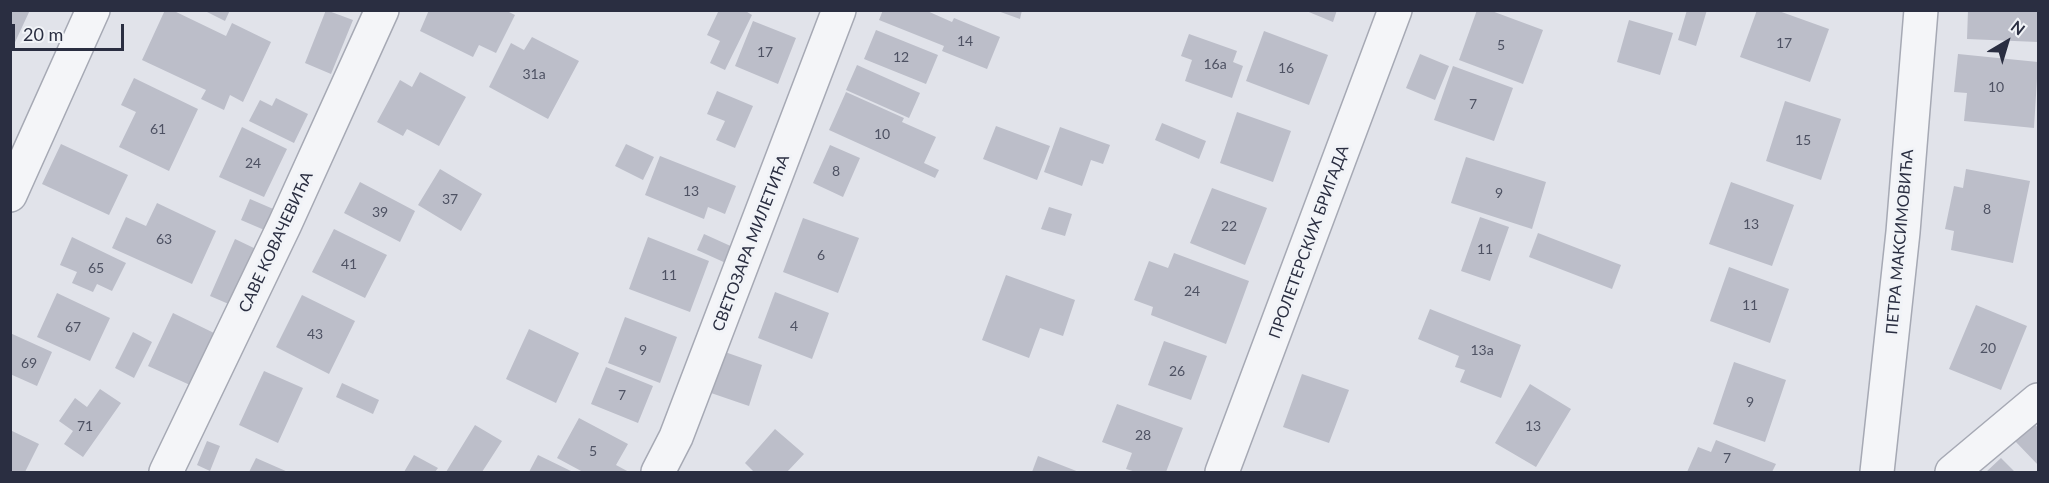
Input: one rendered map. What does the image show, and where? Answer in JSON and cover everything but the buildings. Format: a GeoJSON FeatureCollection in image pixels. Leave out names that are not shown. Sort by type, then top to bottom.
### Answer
{"type":"FeatureCollection","features":[{"type":"Feature","properties":{"kind":"street"},"geometry":{"type":"LineString","coordinates":[[10,195],[93,10]]}},
{"type":"Feature","properties":{"kind":"street","name":"САВЕ КОВАЧЕВИЋА"},"geometry":{"type":"LineString","coordinates":[[166,472],[285,224],[382,10]]}},
{"type":"Feature","properties":{"kind":"street","name":"СВЕТОЗАРА МИЛЕТИЋА"},"geometry":{"type":"LineString","coordinates":[[658,472],[680,426],[839,10]]}},
{"type":"Feature","properties":{"kind":"street","name":"ПРОЛЕТЕРСКИХ БРИГАДА"},"geometry":{"type":"LineString","coordinates":[[1222,472],[1395,10]]}},
{"type":"Feature","properties":{"kind":"street","name":"ПЕТРА МАКСИМОВИЋА"},"geometry":{"type":"LineString","coordinates":[[1877,472],[1903,232],[1921,10]]}},
{"type":"Feature","properties":{"kind":"street"},"geometry":{"type":"LineString","coordinates":[[1952,472],[2038,400]]}}]}
